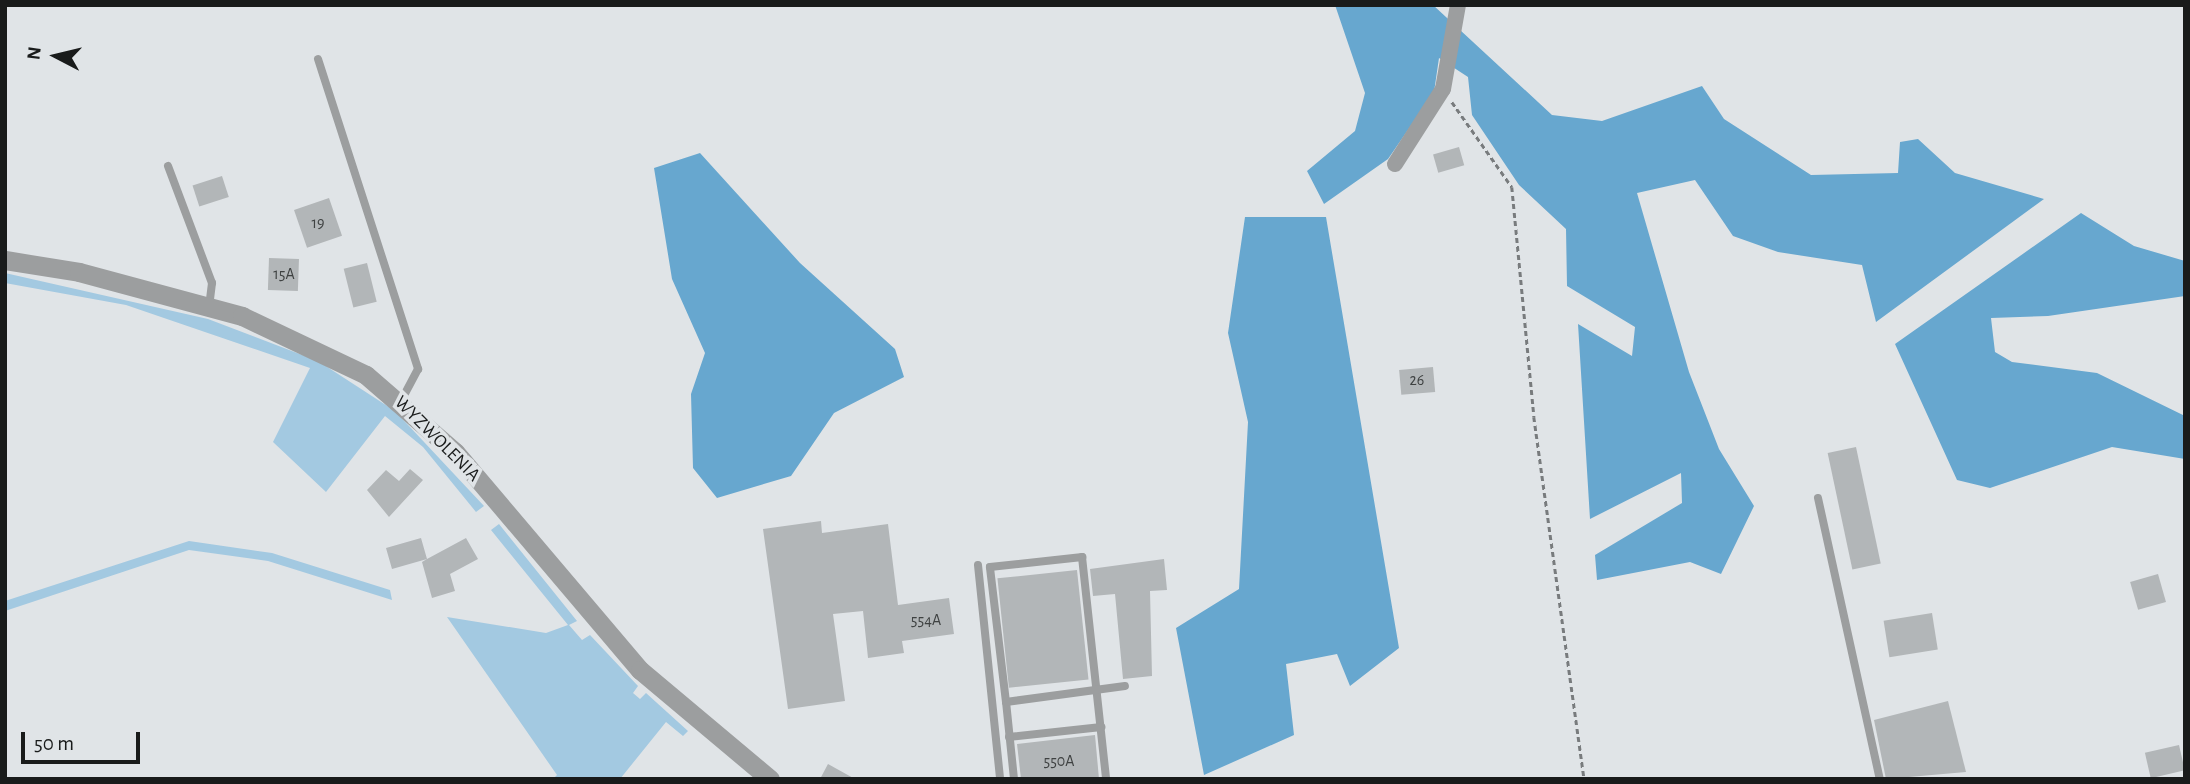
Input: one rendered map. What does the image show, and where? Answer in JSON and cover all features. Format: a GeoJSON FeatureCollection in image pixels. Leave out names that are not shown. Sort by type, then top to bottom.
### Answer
{"type":"FeatureCollection","features":[{"type":"Feature","properties":{"kind":"street"},"geometry":{"type":"LineString","coordinates":[[1395,164],[1443,89],[1458,5]]}},
{"type":"Feature","properties":{"kind":"street","name":"WYZWOLENIA"},"geometry":{"type":"LineString","coordinates":[[5,260],[209,306],[319,348],[401,401],[463,461],[631,660],[770,779]]}},
{"type":"Feature","properties":{"kind":"lane"},"geometry":{"type":"LineString","coordinates":[[318,59],[418,369],[401,401]]}},
{"type":"Feature","properties":{"kind":"lane"},"geometry":{"type":"LineString","coordinates":[[168,166],[212,283],[209,306]]}},
{"type":"Feature","properties":{"kind":"lane"},"geometry":{"type":"LineString","coordinates":[[1818,498],[1880,779]]}},
{"type":"Feature","properties":{"kind":"lane"},"geometry":{"type":"LineString","coordinates":[[1014,779],[990,567],[1082,557],[1106,779]]}},
{"type":"Feature","properties":{"kind":"lane"},"geometry":{"type":"LineString","coordinates":[[978,565],[1000,779]]}},
{"type":"Feature","properties":{"kind":"lane"},"geometry":{"type":"LineString","coordinates":[[1006,702],[1125,686]]}},
{"type":"Feature","properties":{"kind":"lane"},"geometry":{"type":"LineString","coordinates":[[1009,737],[1101,727]]}},
{"type":"Feature","properties":{"kind":"path"},"geometry":{"type":"LineString","coordinates":[[1443,89],[1513,187],[1534,417],[1584,779]]}},
{"type":"Feature","properties":{"kind":"shaded area"},"geometry":{"type":"Polygon","coordinates":[[[1335,5],[1433,5],[1552,115],[1602,121],[1702,86],[1724,119],[1811,175],[1898,173],[1900,142],[1918,139],[1955,173],[2044,199],[1876,322],[1862,265],[1778,252],[1733,236],[1695,180],[1637,193],[1689,372],[1719,449],[1754,506],[1721,574],[1690,562],[1597,580],[1595,555],[1682,503],[1681,473],[1590,519],[1578,324],[1632,356],[1635,327],[1567,286],[1566,229],[1519,185],[1472,115],[1468,77],[1439,58],[1434,92],[1388,159],[1324,204],[1307,171],[1355,131],[1365,93],[1335,5]]]}},
{"type":"Feature","properties":{"kind":"shaded area"},"geometry":{"type":"Polygon","coordinates":[[[700,153],[800,263],[895,349],[904,377],[834,413],[791,476],[717,498],[693,468],[691,394],[705,353],[672,279],[654,168],[700,153]]]}},
{"type":"Feature","properties":{"kind":"shaded area"},"geometry":{"type":"Polygon","coordinates":[[[2081,213],[2134,246],[2185,261],[2185,296],[2048,316],[1991,318],[1995,352],[2012,362],[2097,373],[2185,416],[2185,459],[2112,447],[1990,488],[1957,480],[1895,344],[2081,213]]]}},
{"type":"Feature","properties":{"kind":"shaded area"},"geometry":{"type":"Polygon","coordinates":[[[1245,217],[1326,217],[1399,648],[1350,686],[1337,654],[1286,664],[1294,735],[1204,775],[1176,628],[1239,589],[1248,422],[1228,333],[1245,217]]]}},
{"type":"Feature","properties":{"kind":"shaded area"},"geometry":{"type":"Polygon","coordinates":[[[5,273],[208,319],[318,361],[395,411],[484,506],[476,512],[423,447],[385,416],[326,492],[273,442],[310,368],[126,305],[5,283],[5,273]]]}},
{"type":"Feature","properties":{"kind":"shaded area"},"geometry":{"type":"Polygon","coordinates":[[[499,524],[577,621],[569,625],[582,640],[590,635],[638,686],[633,693],[640,699],[646,693],[688,731],[683,736],[666,722],[620,779],[553,779],[557,775],[447,617],[546,633],[568,625],[491,530],[499,524]]]}},
{"type":"Feature","properties":{"kind":"shaded area"},"geometry":{"type":"Polygon","coordinates":[[[189,541],[272,553],[390,590],[392,600],[268,561],[189,550],[5,611],[5,601],[189,541]]]}},
{"type":"Feature","properties":{"kind":"building"},"geometry":{"type":"Polygon","coordinates":[[[1459,147],[1464,165],[1438,173],[1433,154],[1459,147]]]}},
{"type":"Feature","properties":{"kind":"building"},"geometry":{"type":"Polygon","coordinates":[[[222,176],[229,197],[199,207],[193,186],[222,176]]]}},
{"type":"Feature","properties":{"kind":"building"},"geometry":{"type":"Polygon","coordinates":[[[329,198],[342,236],[307,248],[294,210],[329,198]]]}},
{"type":"Feature","properties":{"kind":"building"},"geometry":{"type":"Polygon","coordinates":[[[269,258],[299,259],[298,291],[268,290],[269,258]]]}},
{"type":"Feature","properties":{"kind":"building"},"geometry":{"type":"Polygon","coordinates":[[[367,263],[377,302],[353,308],[344,269],[367,263]]]}},
{"type":"Feature","properties":{"kind":"building"},"geometry":{"type":"Polygon","coordinates":[[[1433,367],[1435,392],[1401,395],[1399,370],[1433,367]]]}},
{"type":"Feature","properties":{"kind":"building"},"geometry":{"type":"Polygon","coordinates":[[[1856,447],[1881,563],[1852,569],[1828,453],[1856,447]]]}},
{"type":"Feature","properties":{"kind":"building"},"geometry":{"type":"Polygon","coordinates":[[[410,469],[423,480],[389,517],[367,490],[386,470],[399,481],[410,469]]]}},
{"type":"Feature","properties":{"kind":"building"},"geometry":{"type":"Polygon","coordinates":[[[821,521],[822,533],[888,524],[898,605],[949,598],[954,634],[902,641],[904,653],[868,658],[863,611],[833,614],[845,701],[788,709],[763,529],[821,521]]]}},
{"type":"Feature","properties":{"kind":"building"},"geometry":{"type":"Polygon","coordinates":[[[421,538],[427,559],[392,569],[386,548],[421,538]]]}},
{"type":"Feature","properties":{"kind":"building"},"geometry":{"type":"Polygon","coordinates":[[[466,538],[478,559],[450,574],[455,591],[432,598],[422,562],[466,538]]]}},
{"type":"Feature","properties":{"kind":"building"},"geometry":{"type":"Polygon","coordinates":[[[1164,559],[1167,590],[1150,591],[1152,676],[1123,679],[1115,594],[1093,596],[1090,569],[1164,559]]]}},
{"type":"Feature","properties":{"kind":"building"},"geometry":{"type":"Polygon","coordinates":[[[1077,570],[1088,679],[1009,688],[997,578],[1077,570]]]}},
{"type":"Feature","properties":{"kind":"building"},"geometry":{"type":"Polygon","coordinates":[[[2158,574],[2166,602],[2138,610],[2130,582],[2158,574]]]}},
{"type":"Feature","properties":{"kind":"building"},"geometry":{"type":"Polygon","coordinates":[[[1932,613],[1938,650],[1889,657],[1884,621],[1932,613]]]}},
{"type":"Feature","properties":{"kind":"building"},"geometry":{"type":"Polygon","coordinates":[[[1948,701],[1966,772],[1886,779],[1874,720],[1948,701]]]}},
{"type":"Feature","properties":{"kind":"building"},"geometry":{"type":"Polygon","coordinates":[[[1095,735],[1099,779],[1021,779],[1017,744],[1095,735]]]}},
{"type":"Feature","properties":{"kind":"building"},"geometry":{"type":"Polygon","coordinates":[[[2179,745],[2185,770],[2151,778],[2145,753],[2179,745]]]}},
{"type":"Feature","properties":{"kind":"building"},"geometry":{"type":"Polygon","coordinates":[[[828,764],[855,779],[820,779],[828,764]]]}}]}
